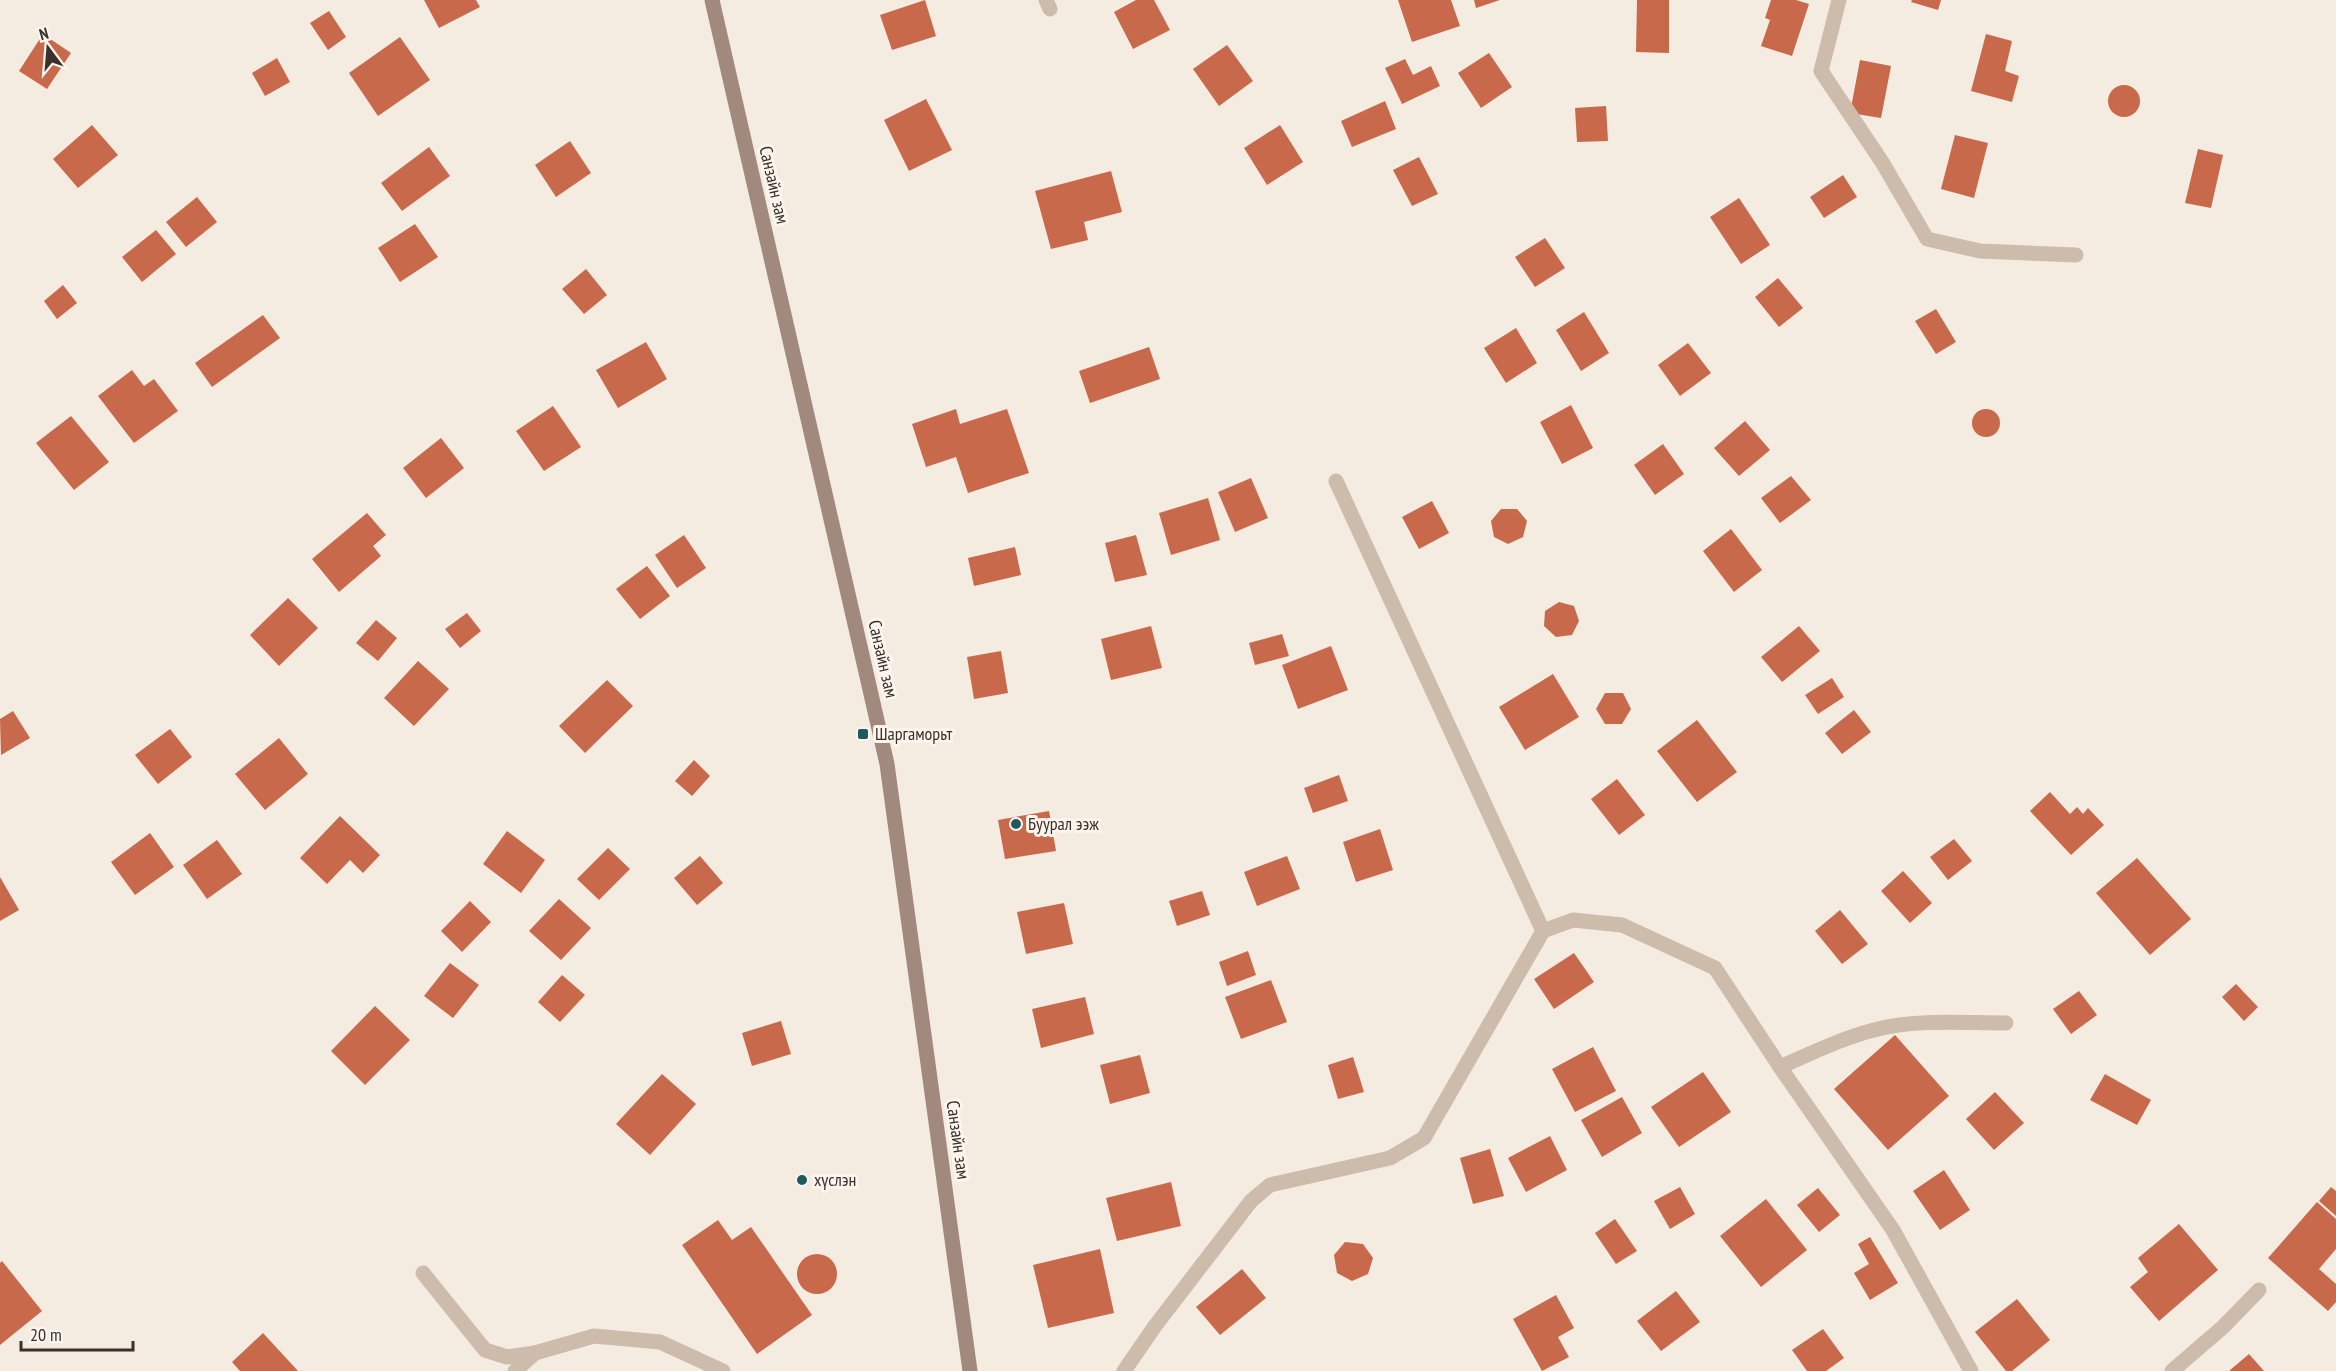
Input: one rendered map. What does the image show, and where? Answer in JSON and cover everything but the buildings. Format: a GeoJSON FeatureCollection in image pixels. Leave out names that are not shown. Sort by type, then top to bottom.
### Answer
{"type":"FeatureCollection","features":[{"type":"Feature","properties":{"kind":"main road","name":"Санзайн зам"},"geometry":{"type":"LineString","coordinates":[[712,0],[887,764],[970,1371]]}},
{"type":"Feature","properties":{"kind":"street"},"geometry":{"type":"LineString","coordinates":[[1839,0],[1821,71],[1882,162],[1927,239],[1980,251],[2076,255]]}},
{"type":"Feature","properties":{"kind":"street"},"geometry":{"type":"LineString","coordinates":[[1336,481],[1543,931]]}},
{"type":"Feature","properties":{"kind":"street"},"geometry":{"type":"LineString","coordinates":[[1124,1371],[1155,1326],[1251,1201],[1270,1185],[1390,1158],[1424,1138],[1543,931],[1573,920],[1622,925],[1715,968],[1779,1067],[1893,1230],[1971,1371]]}},
{"type":"Feature","properties":{"kind":"street"},"geometry":{"type":"LineString","coordinates":[[1779,1067],[1838,1041],[1879,1029],[1924,1022],[2006,1023]]}},
{"type":"Feature","properties":{"kind":"street"},"geometry":{"type":"LineString","coordinates":[[423,1273],[485,1350],[507,1357],[535,1353],[594,1335],[660,1342],[723,1371]]}},
{"type":"Feature","properties":{"kind":"street"},"geometry":{"type":"LineString","coordinates":[[2172,1371],[2223,1326],[2259,1290]]}},
{"type":"Feature","properties":{"kind":"street"},"geometry":{"type":"LineString","coordinates":[[515,1371],[535,1353]]}},
{"type":"Feature","properties":{"kind":"place","name":"Шаргаморьт"},"geometry":{"type":"Point","coordinates":[863,734]}},
{"type":"Feature","properties":{"kind":"place","name":"Буурал ээж"},"geometry":{"type":"Point","coordinates":[1016,824]}},
{"type":"Feature","properties":{"kind":"place","name":"хүслэн"},"geometry":{"type":"Point","coordinates":[802,1180]}}]}
